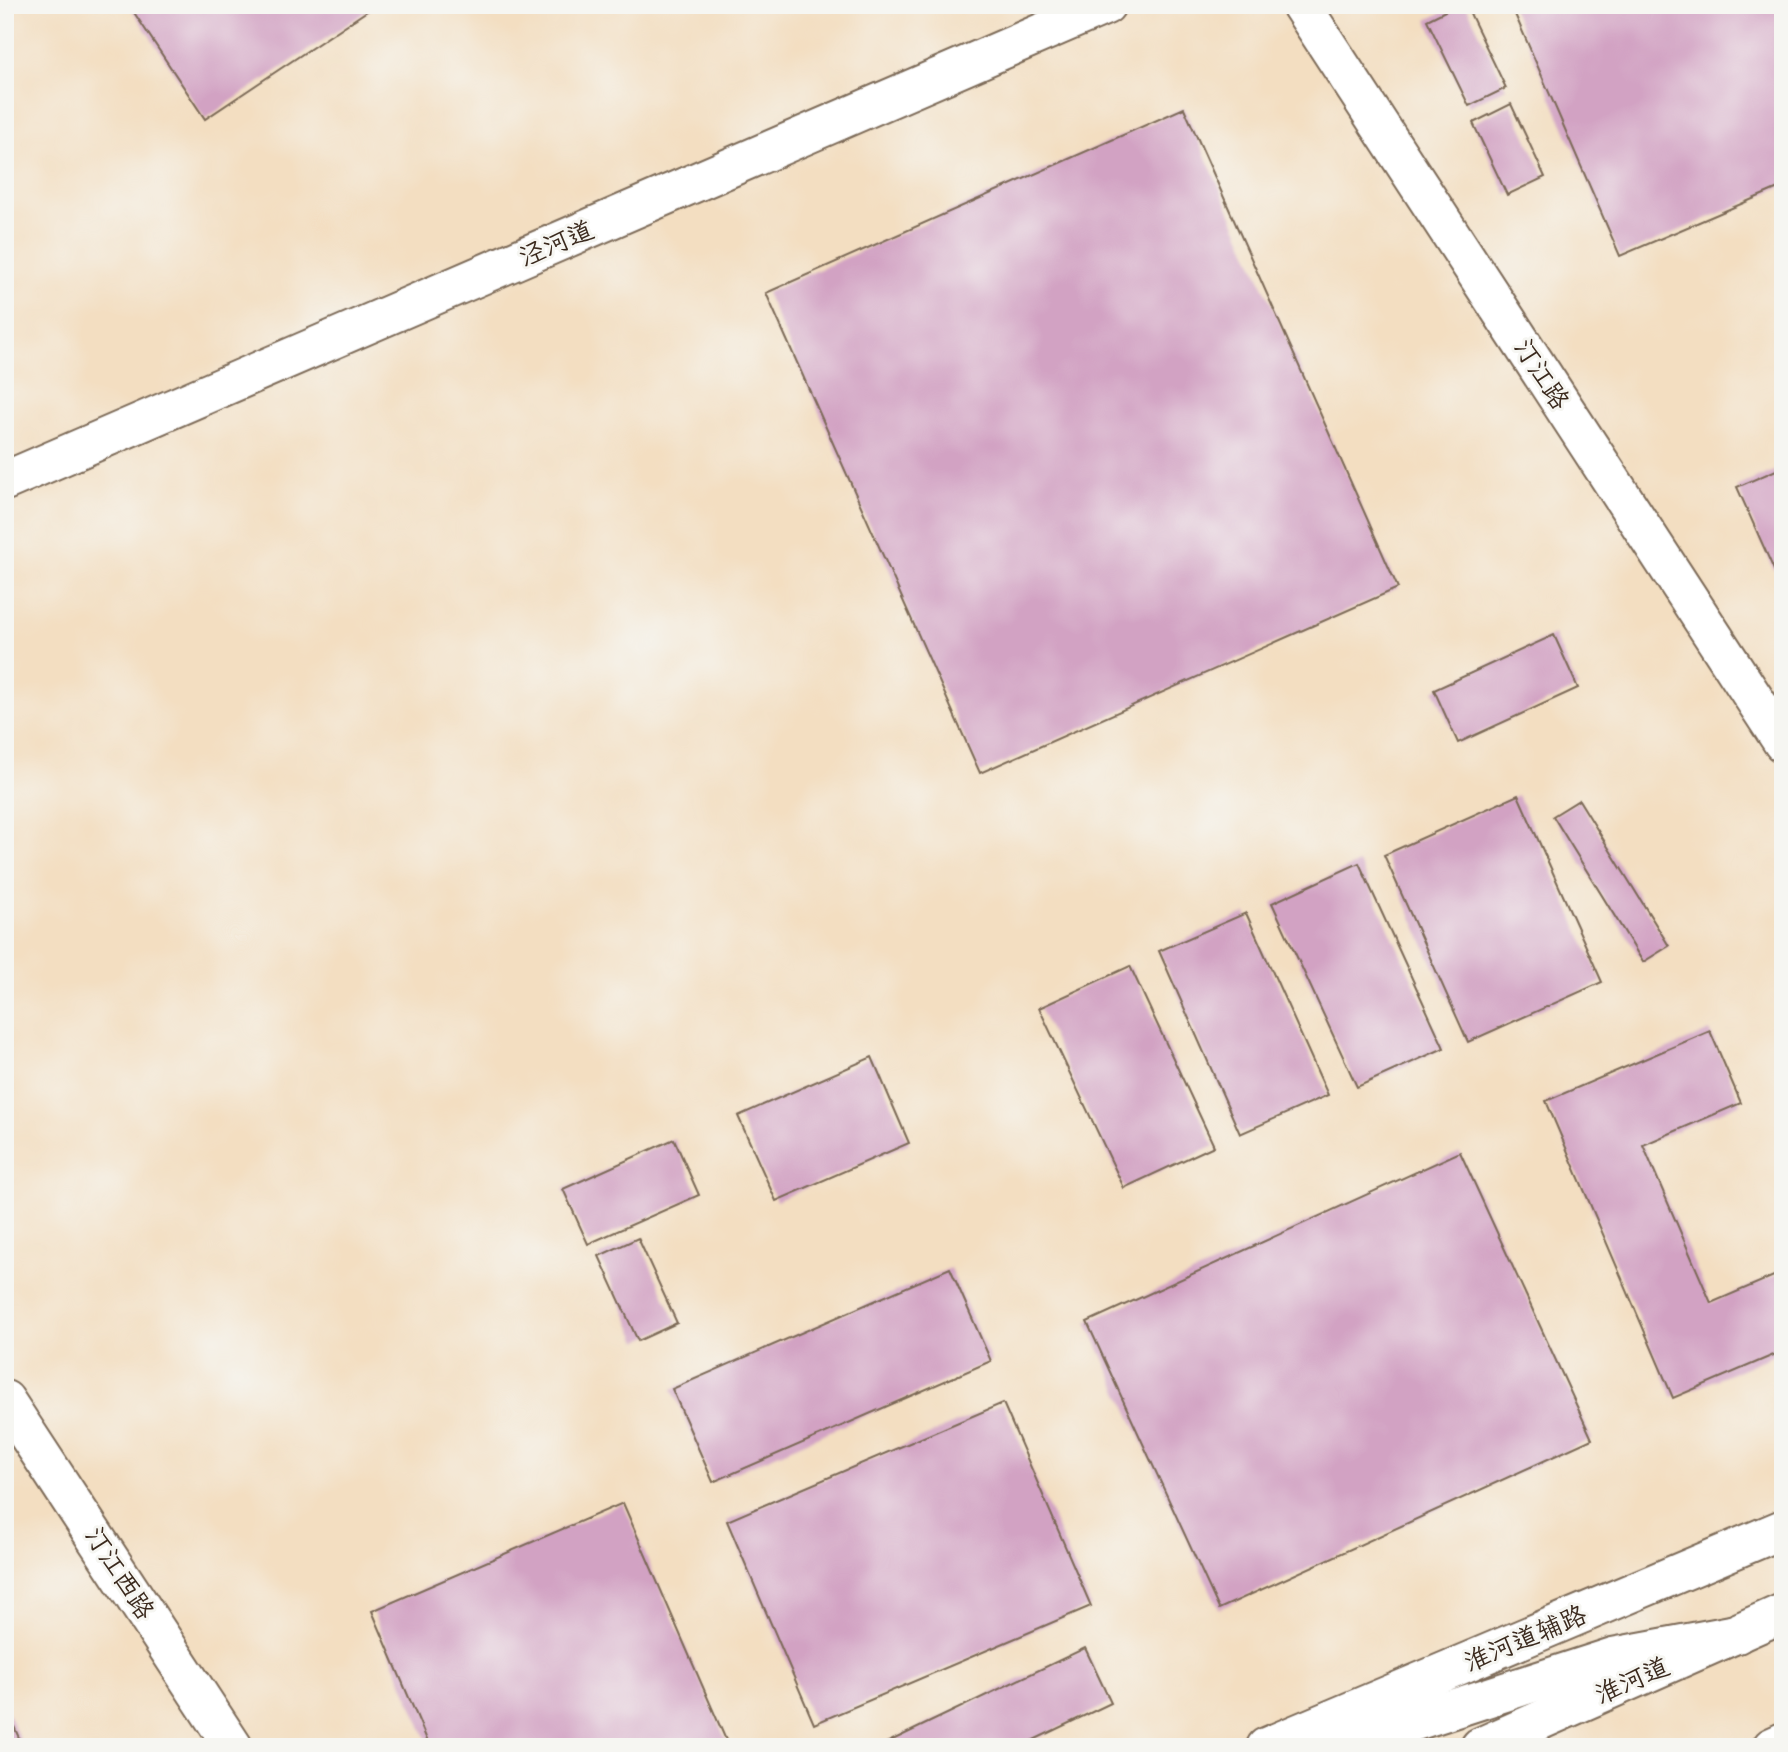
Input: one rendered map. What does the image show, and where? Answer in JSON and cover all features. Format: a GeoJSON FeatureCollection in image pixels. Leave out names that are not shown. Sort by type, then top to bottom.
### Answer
{"type":"FeatureCollection","features":[{"type":"Feature","properties":{"kind":"main road","name":"泾河道"},"geometry":{"type":"LineString","coordinates":[[5,481],[1106,5]]}},
{"type":"Feature","properties":{"kind":"main road","name":"汀江路"},"geometry":{"type":"LineString","coordinates":[[1301,5],[1783,743]]}},
{"type":"Feature","properties":{"kind":"main road","name":"汀江西路"},"geometry":{"type":"LineString","coordinates":[[5,1400],[233,1747]]}},
{"type":"Feature","properties":{"kind":"main road","name":"淮河道辅路"},"geometry":{"type":"LineString","coordinates":[[1266,1747],[1783,1529]]}},
{"type":"Feature","properties":{"kind":"main road","name":"淮河道"},"geometry":{"type":"LineString","coordinates":[[1480,1747],[1783,1613]]}},
{"type":"Feature","properties":{"kind":"main road"},"geometry":{"type":"LineString","coordinates":[[1335,1747],[1612,1657],[1737,1634]]}},
{"type":"Feature","properties":{"kind":"main road"},"geometry":{"type":"LineString","coordinates":[[1772,1747],[1783,1742]]}},
{"type":"Feature","properties":{"kind":"building"},"geometry":{"type":"Polygon","coordinates":[[[129,5],[376,5],[205,119],[129,5]]]}},
{"type":"Feature","properties":{"kind":"building"},"geometry":{"type":"Polygon","coordinates":[[[1457,5],[1466,5],[1506,88],[1469,106],[1427,20],[1457,5]]]}},
{"type":"Feature","properties":{"kind":"building"},"geometry":{"type":"Polygon","coordinates":[[[1511,5],[1783,5],[1783,186],[1620,256],[1511,5]]]}},
{"type":"Feature","properties":{"kind":"building"},"geometry":{"type":"Polygon","coordinates":[[[1511,104],[1545,177],[1507,195],[1473,123],[1511,104]]]}},
{"type":"Feature","properties":{"kind":"building"},"geometry":{"type":"Polygon","coordinates":[[[1184,108],[1398,588],[980,773],[766,293],[1184,108]]]}},
{"type":"Feature","properties":{"kind":"building"},"geometry":{"type":"Polygon","coordinates":[[[1783,467],[1783,566],[1774,570],[1737,487],[1783,467]]]}},
{"type":"Feature","properties":{"kind":"building"},"geometry":{"type":"Polygon","coordinates":[[[1554,635],[1578,688],[1458,743],[1434,690],[1554,635]]]}},
{"type":"Feature","properties":{"kind":"building"},"geometry":{"type":"Polygon","coordinates":[[[1518,795],[1602,982],[1468,1042],[1384,855],[1518,795]]]}},
{"type":"Feature","properties":{"kind":"building"},"geometry":{"type":"Polygon","coordinates":[[[1579,800],[1669,946],[1643,962],[1553,816],[1579,800]]]}},
{"type":"Feature","properties":{"kind":"building"},"geometry":{"type":"Polygon","coordinates":[[[1359,863],[1444,1048],[1357,1087],[1272,903],[1359,863]]]}},
{"type":"Feature","properties":{"kind":"building"},"geometry":{"type":"Polygon","coordinates":[[[1246,913],[1328,1095],[1240,1134],[1159,951],[1246,913]]]}},
{"type":"Feature","properties":{"kind":"building"},"geometry":{"type":"Polygon","coordinates":[[[1130,966],[1214,1146],[1124,1188],[1039,1008],[1130,966]]]}},
{"type":"Feature","properties":{"kind":"building"},"geometry":{"type":"Polygon","coordinates":[[[1710,1031],[1741,1103],[1643,1145],[1711,1303],[1783,1272],[1783,1351],[1673,1398],[1546,1101],[1710,1031]]]}},
{"type":"Feature","properties":{"kind":"building"},"geometry":{"type":"Polygon","coordinates":[[[872,1057],[909,1143],[776,1201],[738,1116],[872,1057]]]}},
{"type":"Feature","properties":{"kind":"building"},"geometry":{"type":"Polygon","coordinates":[[[674,1139],[699,1195],[588,1244],[563,1189],[674,1139]]]}},
{"type":"Feature","properties":{"kind":"building"},"geometry":{"type":"Polygon","coordinates":[[[1460,1152],[1592,1439],[1219,1609],[1087,1322],[1460,1152]]]}},
{"type":"Feature","properties":{"kind":"building"},"geometry":{"type":"Polygon","coordinates":[[[638,1238],[677,1323],[638,1341],[599,1256],[638,1238]]]}},
{"type":"Feature","properties":{"kind":"building"},"geometry":{"type":"Polygon","coordinates":[[[950,1268],[991,1361],[713,1482],[672,1389],[950,1268]]]}},
{"type":"Feature","properties":{"kind":"building"},"geometry":{"type":"Polygon","coordinates":[[[1003,1403],[1091,1606],[814,1724],[727,1521],[1003,1403]]]}},
{"type":"Feature","properties":{"kind":"building"},"geometry":{"type":"Polygon","coordinates":[[[623,1503],[729,1747],[430,1747],[372,1611],[623,1503]]]}},
{"type":"Feature","properties":{"kind":"building"},"geometry":{"type":"Polygon","coordinates":[[[1085,1648],[1111,1703],[1019,1747],[878,1747],[1085,1648]]]}},
{"type":"Feature","properties":{"kind":"building"},"geometry":{"type":"Polygon","coordinates":[[[5,1706],[23,1747],[5,1747],[5,1706]]]}}]}
